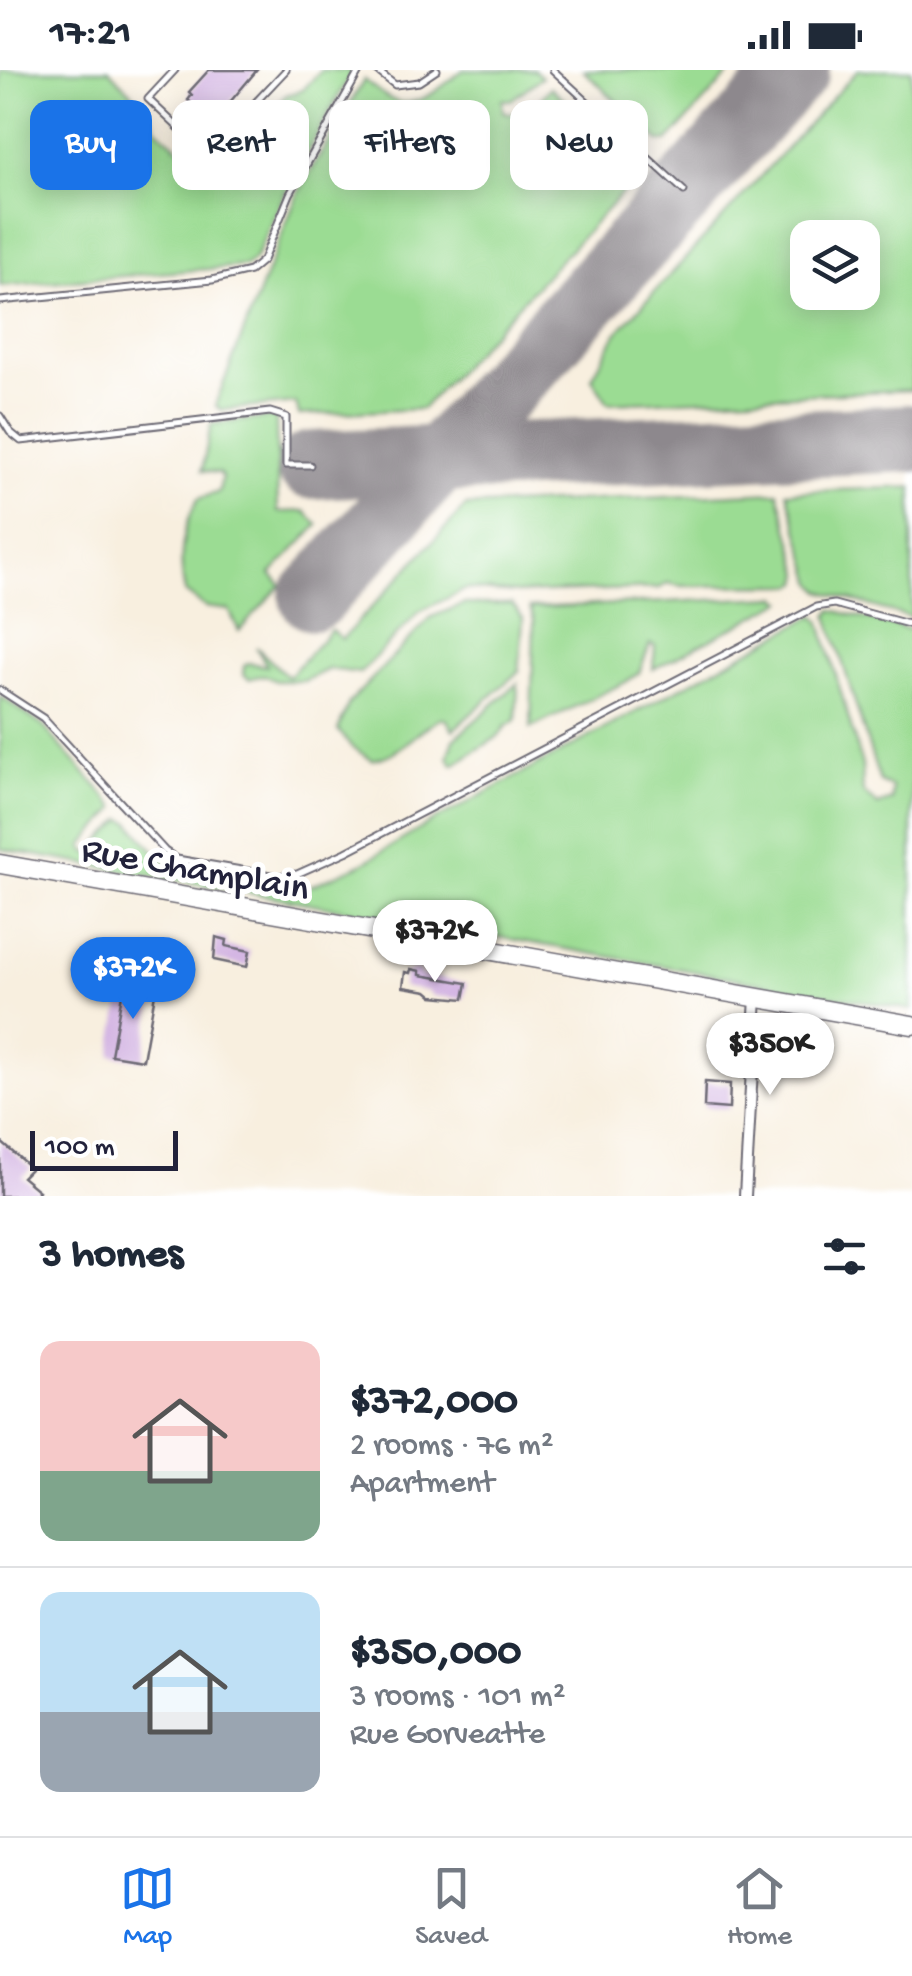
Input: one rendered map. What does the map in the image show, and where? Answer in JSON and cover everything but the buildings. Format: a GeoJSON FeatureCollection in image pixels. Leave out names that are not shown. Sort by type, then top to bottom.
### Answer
{"type":"FeatureCollection","features":[{"type":"Feature","properties":{"kind":"main road","name":"Rue Champlain"},"geometry":{"type":"LineString","coordinates":[[0,864],[912,1025]]}},
{"type":"Feature","properties":{"kind":"street"},"geometry":{"type":"LineString","coordinates":[[745,1196],[756,997]]}},
{"type":"Feature","properties":{"kind":"lane"},"geometry":{"type":"LineString","coordinates":[[175,70],[148,99],[198,147],[218,142],[286,70]]}},
{"type":"Feature","properties":{"kind":"lane"},"geometry":{"type":"LineString","coordinates":[[0,301],[212,280],[250,271],[263,260],[290,194],[360,70]]}},
{"type":"Feature","properties":{"kind":"lane"},"geometry":{"type":"LineString","coordinates":[[376,70],[394,85],[419,82],[437,70]]}},
{"type":"Feature","properties":{"kind":"lane"},"geometry":{"type":"LineString","coordinates":[[553,70],[684,191]]}},
{"type":"Feature","properties":{"kind":"lane"},"geometry":{"type":"LineString","coordinates":[[0,416],[21,441],[270,412],[286,418],[286,465],[310,465]]}},
{"type":"Feature","properties":{"kind":"lane"},"geometry":{"type":"LineString","coordinates":[[0,690],[43,718],[164,850],[177,859],[277,876],[315,868],[816,607],[834,604],[912,625]]}},
{"type":"Feature","properties":{"kind":"green space"},"geometry":{"type":"Polygon","coordinates":[[[0,70],[109,70],[139,100],[30,100],[30,190],[152,190],[152,118],[156,128],[172,142],[172,190],[287,190],[256,257],[246,266],[0,286],[0,70]]]}},
{"type":"Feature","properties":{"kind":"green space"},"geometry":{"type":"Polygon","coordinates":[[[321,70],[353,70],[336,100],[329,100],[329,113],[309,150],[309,100],[282,100],[303,90],[321,70]]]}},
{"type":"Feature","properties":{"kind":"green space"},"geometry":{"type":"Polygon","coordinates":[[[463,70],[534,70],[542,77],[511,100],[502,100],[503,112],[510,113],[510,190],[625,190],[422,409],[299,415],[296,403],[221,410],[216,406],[217,400],[298,193],[309,190],[309,174],[329,140],[329,190],[490,190],[490,100],[418,100],[463,70]]]}},
{"type":"Feature","properties":{"kind":"green space"},"geometry":{"type":"Polygon","coordinates":[[[583,70],[733,70],[667,142],[659,141],[648,131],[648,100],[615,100],[583,70]]]}},
{"type":"Feature","properties":{"kind":"green space"},"geometry":{"type":"Polygon","coordinates":[[[858,70],[912,70],[912,390],[608,403],[592,378],[616,334],[858,70]]]}},
{"type":"Feature","properties":{"kind":"green space"},"geometry":{"type":"Polygon","coordinates":[[[364,80],[394,100],[352,100],[364,80]]]}},
{"type":"Feature","properties":{"kind":"green space"},"geometry":{"type":"Polygon","coordinates":[[[551,87],[565,100],[541,99],[551,87]]]}},
{"type":"Feature","properties":{"kind":"green space"},"geometry":{"type":"Polygon","coordinates":[[[273,417],[278,512],[305,511],[318,525],[271,574],[281,585],[239,631],[229,610],[205,607],[185,592],[183,544],[198,499],[219,492],[219,473],[202,471],[211,424],[273,417]]]}},
{"type":"Feature","properties":{"kind":"green space"},"geometry":{"type":"Polygon","coordinates":[[[912,487],[912,618],[821,591],[814,583],[787,492],[912,487]]]}},
{"type":"Feature","properties":{"kind":"green space"},"geometry":{"type":"Polygon","coordinates":[[[778,492],[801,573],[799,583],[794,585],[667,583],[660,588],[518,593],[466,589],[419,612],[360,673],[329,669],[304,681],[276,681],[264,675],[249,679],[243,674],[249,663],[267,666],[256,647],[288,677],[331,630],[342,639],[466,506],[778,492]]]}},
{"type":"Feature","properties":{"kind":"green space"},"geometry":{"type":"Polygon","coordinates":[[[778,597],[784,601],[653,669],[655,646],[650,644],[639,673],[531,728],[534,621],[530,608],[778,597]]]}},
{"type":"Feature","properties":{"kind":"green space"},"geometry":{"type":"Polygon","coordinates":[[[464,604],[512,604],[523,618],[519,671],[453,730],[441,718],[392,753],[372,760],[352,747],[338,730],[349,703],[431,617],[464,604]]]}},
{"type":"Feature","properties":{"kind":"green space"},"geometry":{"type":"Polygon","coordinates":[[[832,610],[912,630],[912,1010],[0,849],[0,696],[43,726],[116,808],[83,846],[87,852],[98,853],[98,844],[123,819],[163,861],[176,867],[291,890],[360,865],[430,823],[815,615],[820,620],[862,765],[863,793],[878,805],[892,800],[892,787],[880,782],[828,616],[832,610]]]}},
{"type":"Feature","properties":{"kind":"green space"},"geometry":{"type":"Polygon","coordinates":[[[518,683],[516,720],[499,736],[453,765],[448,757],[454,739],[518,683]]]}},
{"type":"Feature","properties":{"kind":"runway"},"geometry":{"type":"LineString","coordinates":[[313,597],[796,70]]}},
{"type":"Feature","properties":{"kind":"runway"},"geometry":{"type":"LineString","coordinates":[[310,465],[912,438]]}}]}
